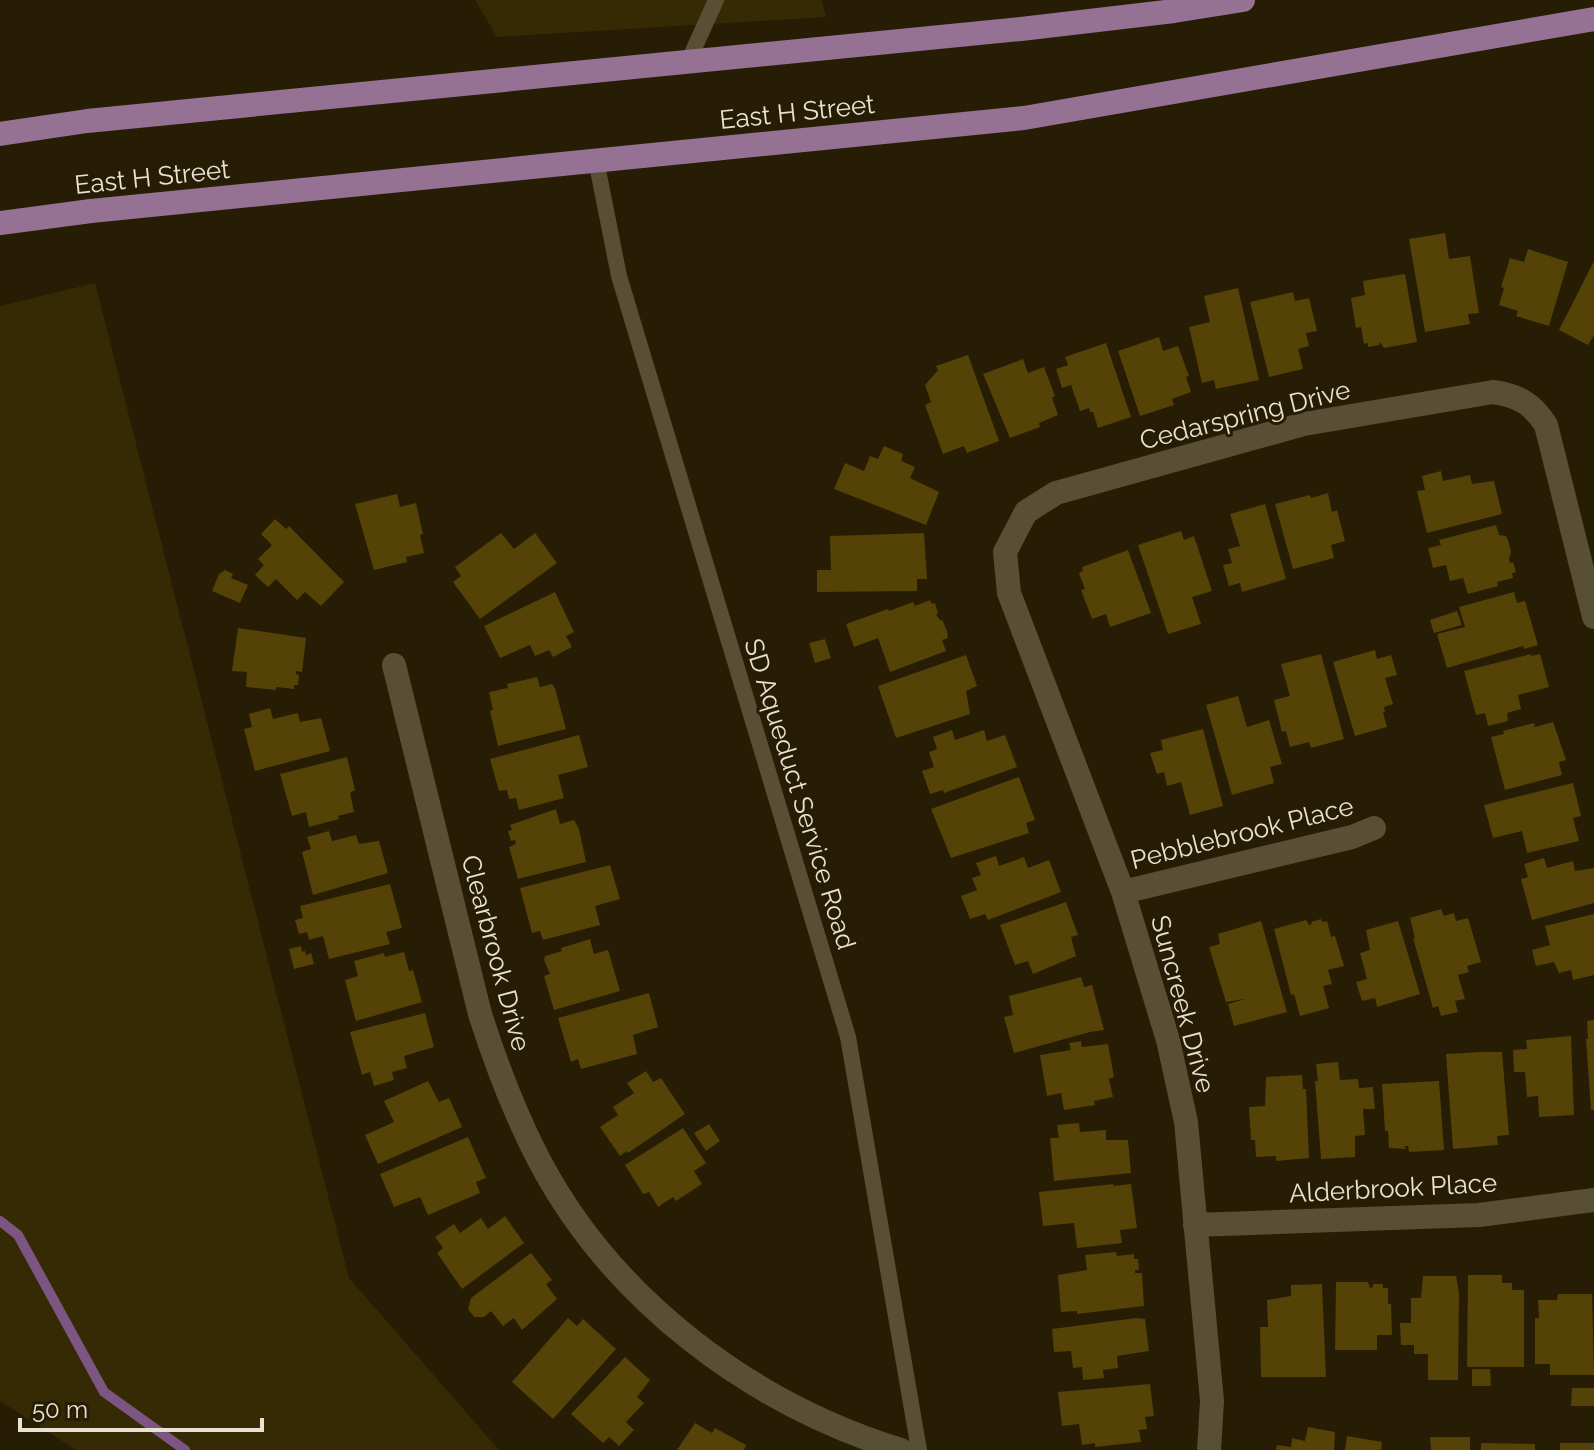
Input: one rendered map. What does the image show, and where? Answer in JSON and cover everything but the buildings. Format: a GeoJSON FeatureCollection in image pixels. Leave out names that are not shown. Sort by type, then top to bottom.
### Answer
{"type":"FeatureCollection","features":[{"type":"Feature","properties":{"kind":"main road"},"geometry":{"type":"LineString","coordinates":[[0,134],[87,121],[1036,27],[1243,0]]}},
{"type":"Feature","properties":{"kind":"main road","name":"East H Street"},"geometry":{"type":"LineString","coordinates":[[0,223],[91,211],[1024,118],[1594,19]]}},
{"type":"Feature","properties":{"kind":"street","name":"Cedarspring Drive"},"geometry":{"type":"LineString","coordinates":[[1009,593],[1005,552],[1026,512],[1056,493],[1304,424],[1493,392],[1506,394],[1530,405],[1539,414],[1550,437],[1594,617]]}},
{"type":"Feature","properties":{"kind":"street","name":"Suncreek Drive"},"geometry":{"type":"LineString","coordinates":[[1009,593],[1123,892],[1171,1054],[1186,1122],[1212,1401],[1209,1450]]}},
{"type":"Feature","properties":{"kind":"street","name":"Clearbrook Drive"},"geometry":{"type":"LineString","coordinates":[[394,665],[480,1014],[495,1061],[540,1161],[565,1202],[625,1278],[696,1344],[762,1389],[804,1412],[901,1450]]}},
{"type":"Feature","properties":{"kind":"street","name":"Pebblebrook Place"},"geometry":{"type":"LineString","coordinates":[[1123,892],[1352,837],[1374,828]]}},
{"type":"Feature","properties":{"kind":"street","name":"Alderbrook Place"},"geometry":{"type":"LineString","coordinates":[[1195,1225],[1479,1215],[1594,1200]]}},
{"type":"Feature","properties":{"kind":"lane"},"geometry":{"type":"LineString","coordinates":[[688,62],[716,0]]}},
{"type":"Feature","properties":{"kind":"lane","name":"SD Aqueduct Service Road"},"geometry":{"type":"LineString","coordinates":[[596,160],[619,276],[848,1037],[919,1450]]}},
{"type":"Feature","properties":{"kind":"shaded area"},"geometry":{"type":"Polygon","coordinates":[[[475,0],[822,0],[826,17],[497,37],[475,0]]]}},
{"type":"Feature","properties":{"kind":"shaded area"},"geometry":{"type":"Polygon","coordinates":[[[95,283],[349,1278],[499,1450],[76,1450],[0,1401],[0,306],[95,283]]]}},
{"type":"Feature","properties":{"kind":"waterway"},"geometry":{"type":"LineString","coordinates":[[0,1221],[18,1235],[104,1392],[185,1450]]}}]}
